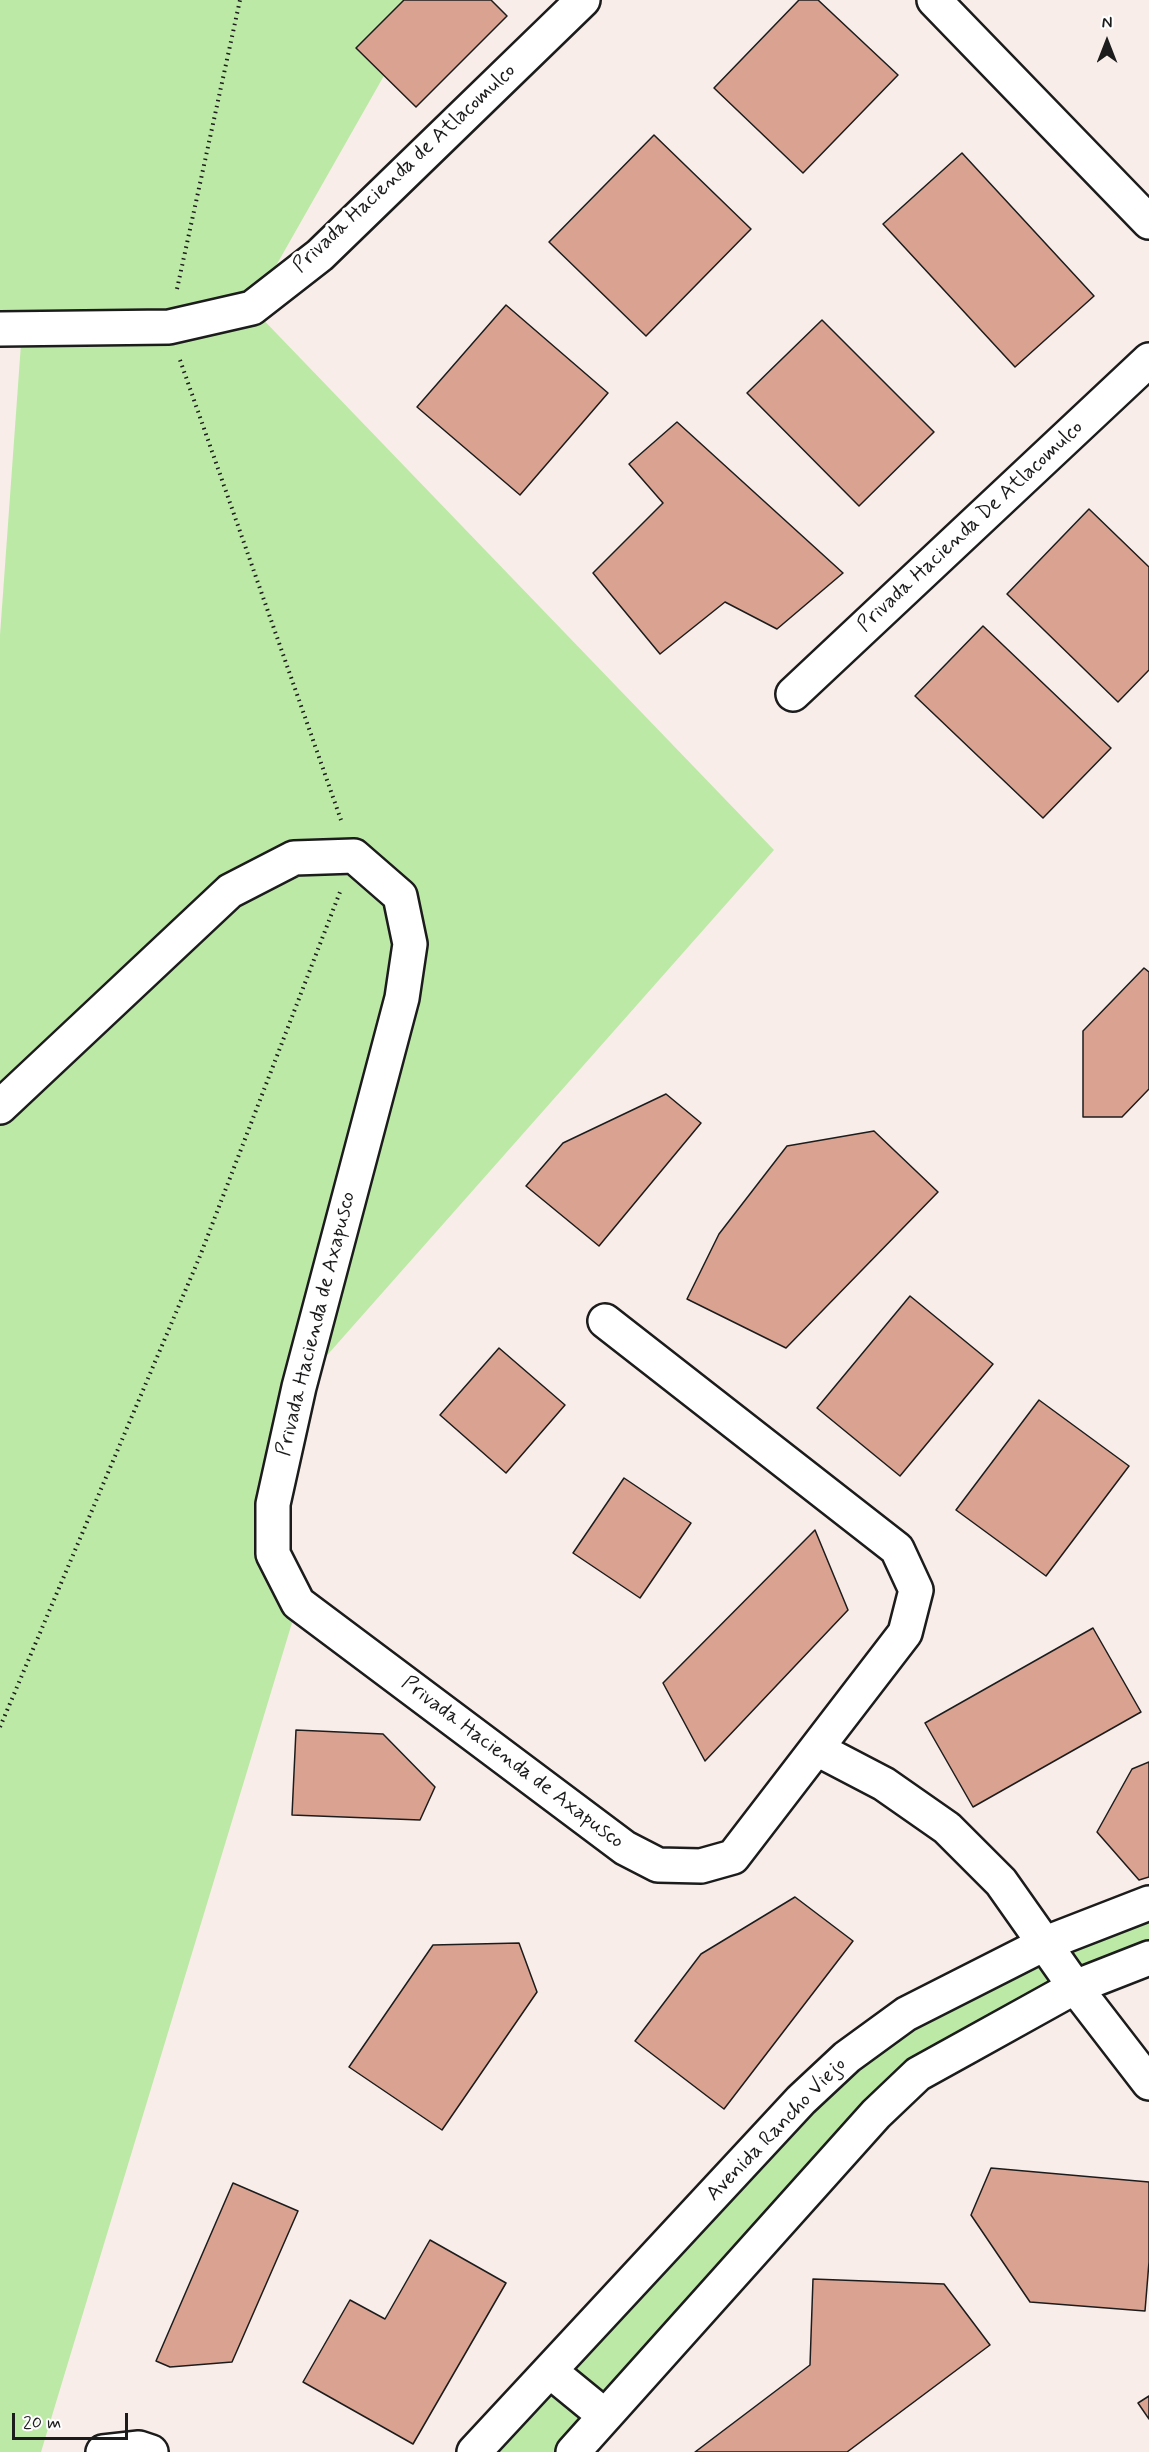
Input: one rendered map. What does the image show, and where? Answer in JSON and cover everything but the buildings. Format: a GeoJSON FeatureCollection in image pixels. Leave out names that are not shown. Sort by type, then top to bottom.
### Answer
{"type":"FeatureCollection","features":[{"type":"Feature","properties":{"kind":"street","name":"Privada Hacienda de Atlacomulco"},"geometry":{"type":"LineString","coordinates":[[0,329],[169,327],[252,308],[320,255],[583,0]]}},
{"type":"Feature","properties":{"kind":"street"},"geometry":{"type":"LineString","coordinates":[[934,0],[1149,222]]}},
{"type":"Feature","properties":{"kind":"street","name":"Privada Hacienda De Atlacomulco"},"geometry":{"type":"LineString","coordinates":[[794,694],[1149,360]]}},
{"type":"Feature","properties":{"kind":"street","name":"Privada Hacienda de Axapusco"},"geometry":{"type":"LineString","coordinates":[[0,1107],[230,891],[294,858],[354,856],[400,896],[410,944],[402,998],[299,1388],[273,1504],[273,1554],[298,1603],[625,1848],[658,1865],[701,1866],[733,1857],[905,1633],[916,1590],[897,1549],[605,1321]]}},
{"type":"Feature","properties":{"kind":"street"},"geometry":{"type":"LineString","coordinates":[[817,1749],[885,1784],[946,1828],[1001,1882],[1075,1987],[1149,2083]]}},
{"type":"Feature","properties":{"kind":"street","name":"Avenida Rancho Viejo"},"geometry":{"type":"LineString","coordinates":[[474,2452],[801,2100],[847,2057],[906,2014],[1046,1943],[1149,1903]]}},
{"type":"Feature","properties":{"kind":"street"},"geometry":{"type":"LineString","coordinates":[[573,2452],[876,2114],[918,2074],[1075,1987],[1149,1958]]}},
{"type":"Feature","properties":{"kind":"street"},"geometry":{"type":"LineString","coordinates":[[550,2371],[605,2416]]}},
{"type":"Feature","properties":{"kind":"street"},"geometry":{"type":"LineString","coordinates":[[103,2452],[139,2448],[151,2452]]}},
{"type":"Feature","properties":{"kind":"green space"},"geometry":{"type":"Polygon","coordinates":[[[0,0],[427,0],[252,308],[774,850],[299,1387],[273,1504],[298,1603],[41,2452],[0,2452],[0,635],[22,330],[0,329],[0,0]]]}},
{"type":"Feature","properties":{"kind":"green space"},"geometry":{"type":"Polygon","coordinates":[[[1149,1903],[1149,1958],[918,2074],[572,2452],[475,2452],[847,2057],[1149,1903]]]}}]}
